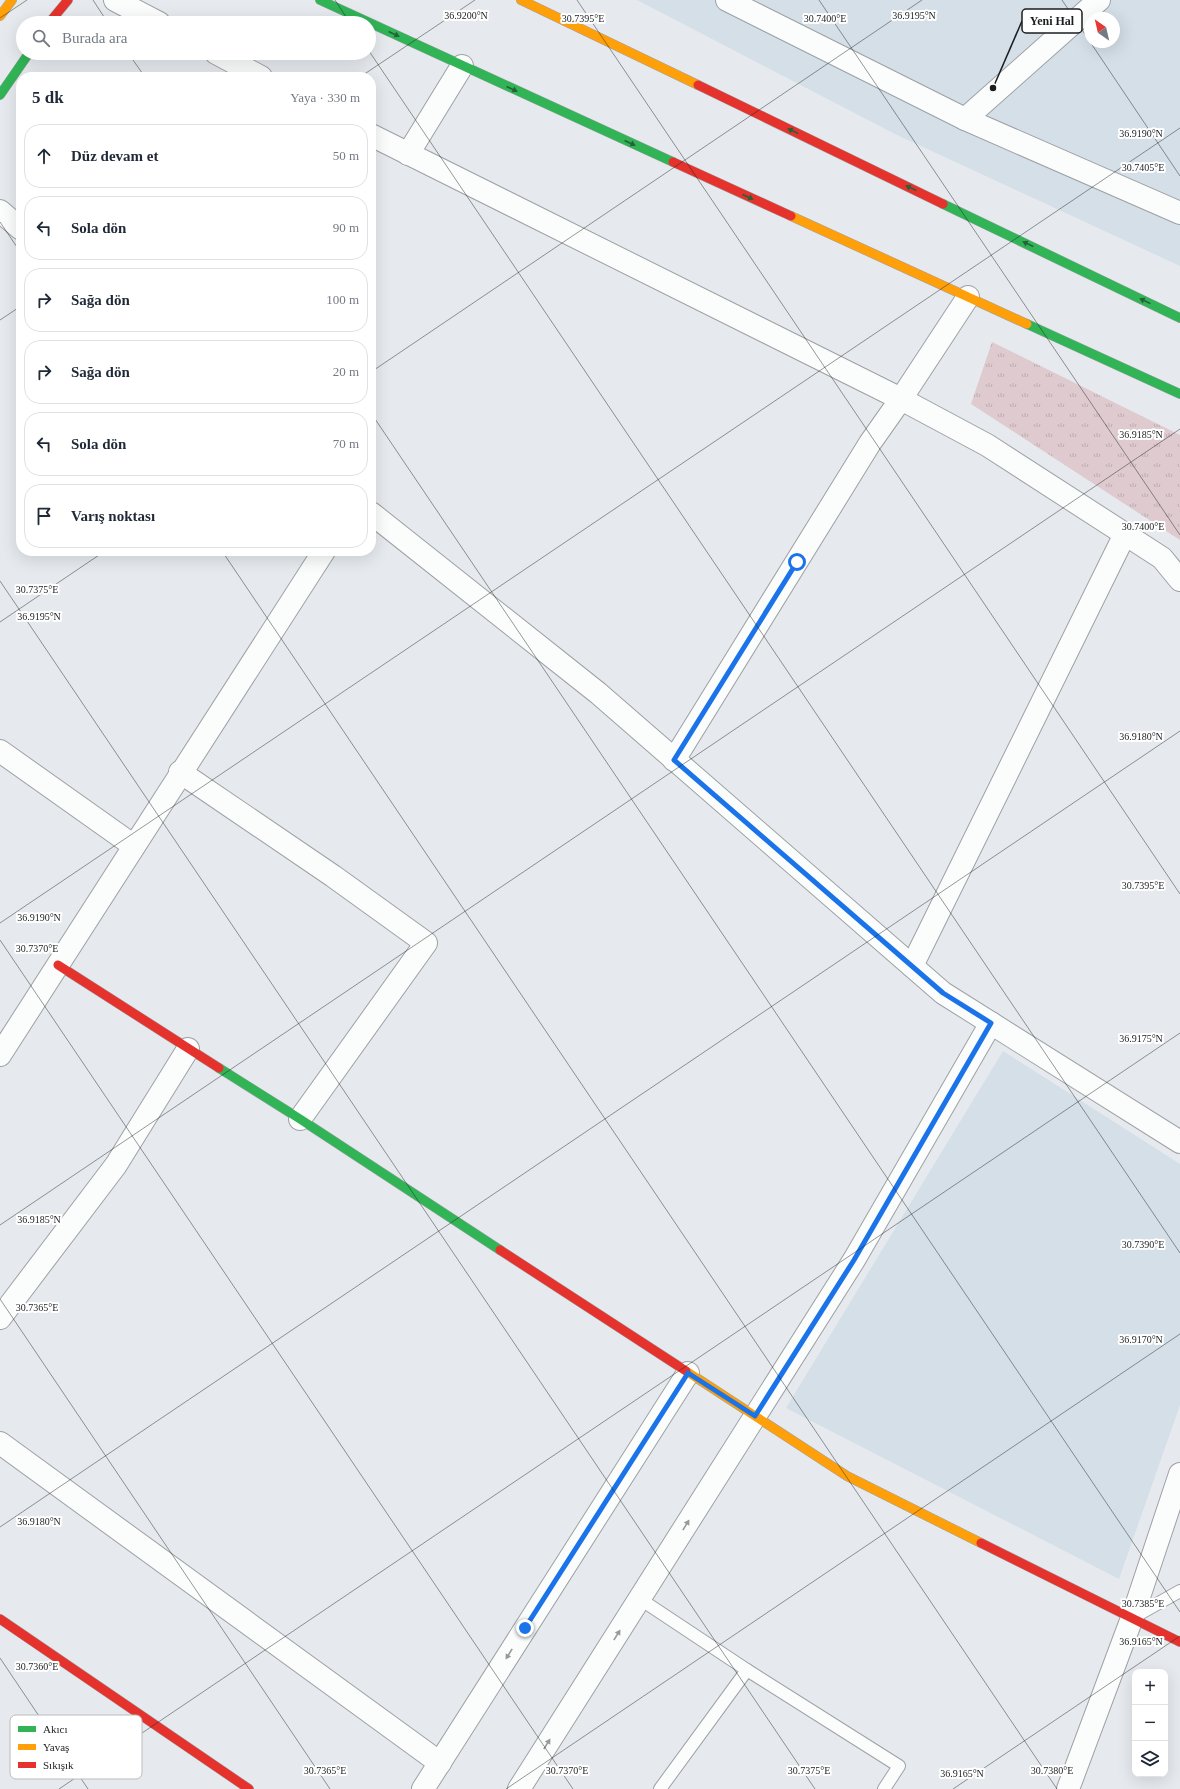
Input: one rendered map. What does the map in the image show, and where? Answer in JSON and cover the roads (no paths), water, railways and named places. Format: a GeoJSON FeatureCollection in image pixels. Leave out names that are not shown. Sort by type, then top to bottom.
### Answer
{"type":"FeatureCollection","features":[{"type":"Feature","properties":{"kind":"main road"},"geometry":{"type":"LineString","coordinates":[[0,16],[12,0]]}},
{"type":"Feature","properties":{"kind":"main road"},"geometry":{"type":"LineString","coordinates":[[54,16],[68,0]]}},
{"type":"Feature","properties":{"kind":"main road"},"geometry":{"type":"LineString","coordinates":[[320,0],[354,16]]}},
{"type":"Feature","properties":{"kind":"main road"},"geometry":{"type":"LineString","coordinates":[[521,0],[1180,318]]}},
{"type":"Feature","properties":{"kind":"main road"},"geometry":{"type":"LineString","coordinates":[[376,26],[1180,394]]}},
{"type":"Feature","properties":{"kind":"main road"},"geometry":{"type":"LineString","coordinates":[[0,95],[24,60]]}},
{"type":"Feature","properties":{"kind":"main road"},"geometry":{"type":"LineString","coordinates":[[58,964],[188,1049],[300,1119],[847,1476],[1180,1642]]}},
{"type":"Feature","properties":{"kind":"main road"},"geometry":{"type":"LineString","coordinates":[[0,1620],[140,1715]]}},
{"type":"Feature","properties":{"kind":"main road"},"geometry":{"type":"LineString","coordinates":[[142,1716],[249,1789]]}},
{"type":"Feature","properties":{"kind":"street"},"geometry":{"type":"LineString","coordinates":[[115,0],[146,16]]}},
{"type":"Feature","properties":{"kind":"street"},"geometry":{"type":"LineString","coordinates":[[727,0],[965,119],[1180,213]]}},
{"type":"Feature","properties":{"kind":"street"},"geometry":{"type":"LineString","coordinates":[[965,119],[1099,0]]}},
{"type":"Feature","properties":{"kind":"street"},"geometry":{"type":"LineString","coordinates":[[229,60],[252,72]]}},
{"type":"Feature","properties":{"kind":"street"},"geometry":{"type":"LineString","coordinates":[[408,154],[462,66]]}},
{"type":"Feature","properties":{"kind":"street"},"geometry":{"type":"LineString","coordinates":[[376,138],[690,292],[901,399],[987,445],[1162,558],[1180,580]]}},
{"type":"Feature","properties":{"kind":"street"},"geometry":{"type":"LineString","coordinates":[[0,211],[16,225]]}},
{"type":"Feature","properties":{"kind":"street"},"geometry":{"type":"LineString","coordinates":[[674,760],[870,444],[968,297]]}},
{"type":"Feature","properties":{"kind":"street"},"geometry":{"type":"LineString","coordinates":[[376,517],[598,693],[943,993],[1180,1142]]}},
{"type":"Feature","properties":{"kind":"street"},"geometry":{"type":"LineString","coordinates":[[912,966],[1125,534]]}},
{"type":"Feature","properties":{"kind":"street"},"geometry":{"type":"LineString","coordinates":[[0,1055],[180,772],[321,556]]}},
{"type":"Feature","properties":{"kind":"street"},"geometry":{"type":"LineString","coordinates":[[0,751],[134,846]]}},
{"type":"Feature","properties":{"kind":"street"},"geometry":{"type":"LineString","coordinates":[[180,772],[333,876],[426,943],[300,1119]]}},
{"type":"Feature","properties":{"kind":"street"},"geometry":{"type":"LineString","coordinates":[[519,1789],[854,1260],[991,1023]]}},
{"type":"Feature","properties":{"kind":"street"},"geometry":{"type":"LineString","coordinates":[[0,1318],[116,1165],[188,1049]]}},
{"type":"Feature","properties":{"kind":"street"},"geometry":{"type":"LineString","coordinates":[[423,1789],[688,1373]]}},
{"type":"Feature","properties":{"kind":"street"},"geometry":{"type":"LineString","coordinates":[[0,1443],[440,1763]]}},
{"type":"Feature","properties":{"kind":"street"},"geometry":{"type":"LineString","coordinates":[[1068,1789],[1132,1618],[1180,1474]]}},
{"type":"Feature","properties":{"kind":"lane"},"geometry":{"type":"LineString","coordinates":[[1132,1618],[1180,1591]]}},
{"type":"Feature","properties":{"kind":"lane"},"geometry":{"type":"LineString","coordinates":[[640,1599],[747,1670],[899,1766],[884,1789]]}},
{"type":"Feature","properties":{"kind":"lane"},"geometry":{"type":"LineString","coordinates":[[660,1789],[747,1670]]}},
{"type":"Feature","properties":{"kind":"place","name":"Yeni Hal"},"geometry":{"type":"Point","coordinates":[993,88]}}]}
